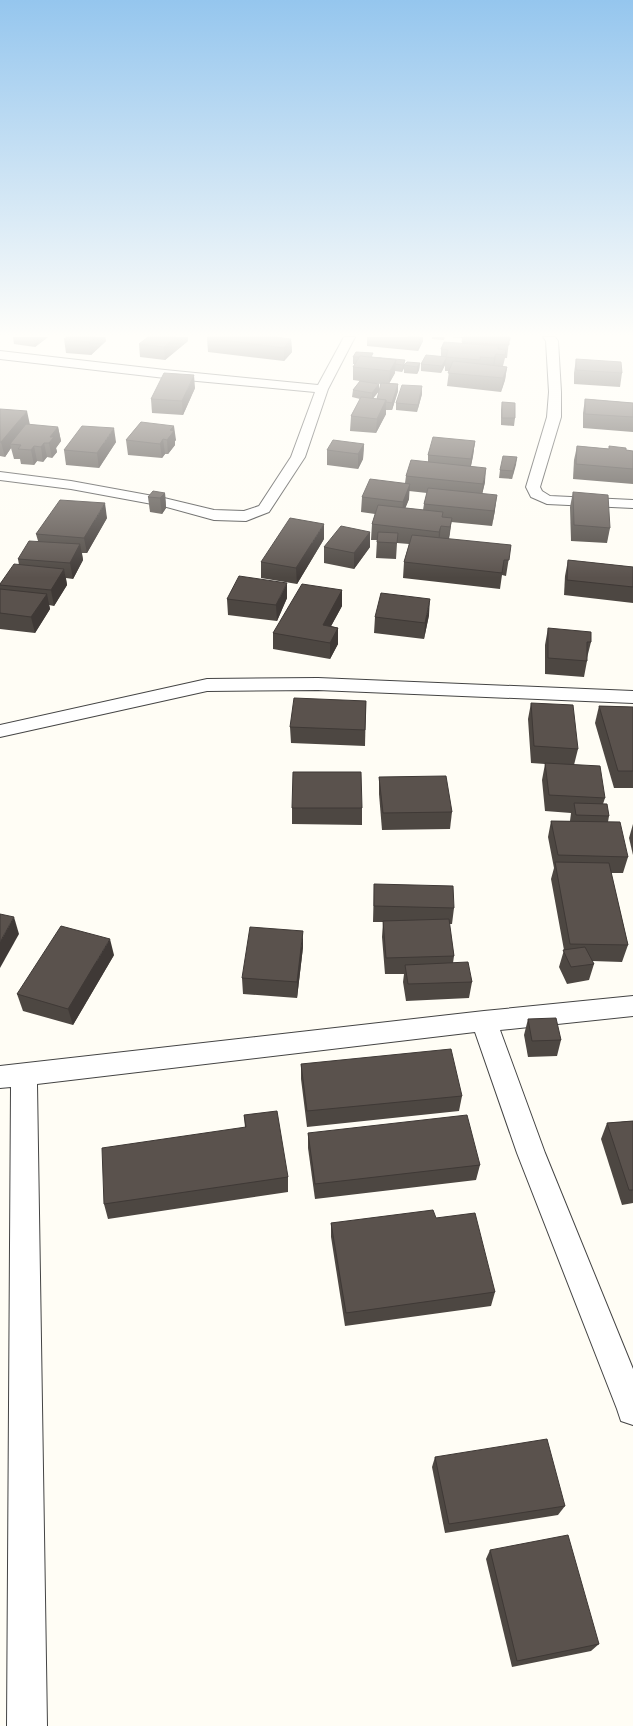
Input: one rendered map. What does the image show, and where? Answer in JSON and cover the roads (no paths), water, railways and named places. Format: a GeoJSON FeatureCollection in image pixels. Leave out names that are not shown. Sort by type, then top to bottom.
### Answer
{"type":"FeatureCollection","features":[{"type":"Feature","properties":{"kind":"street"},"geometry":{"type":"LineString","coordinates":[[0,476],[71,485],[164,502],[214,515],[246,516],[264,509],[298,457],[312,418]]}},
{"type":"Feature","properties":{"kind":"street"},"geometry":{"type":"LineString","coordinates":[[554,418],[533,487],[536,494],[546,500],[633,504]]}},
{"type":"Feature","properties":{"kind":"street"},"geometry":{"type":"LineString","coordinates":[[0,731],[207,685],[318,684],[633,697]]}},
{"type":"Feature","properties":{"kind":"street"},"geometry":{"type":"LineString","coordinates":[[27,1726],[12,1075],[484,1021],[633,1006]]}},
{"type":"Feature","properties":{"kind":"street"},"geometry":{"type":"LineString","coordinates":[[484,1021],[531,1153],[633,1409]]}}]}
